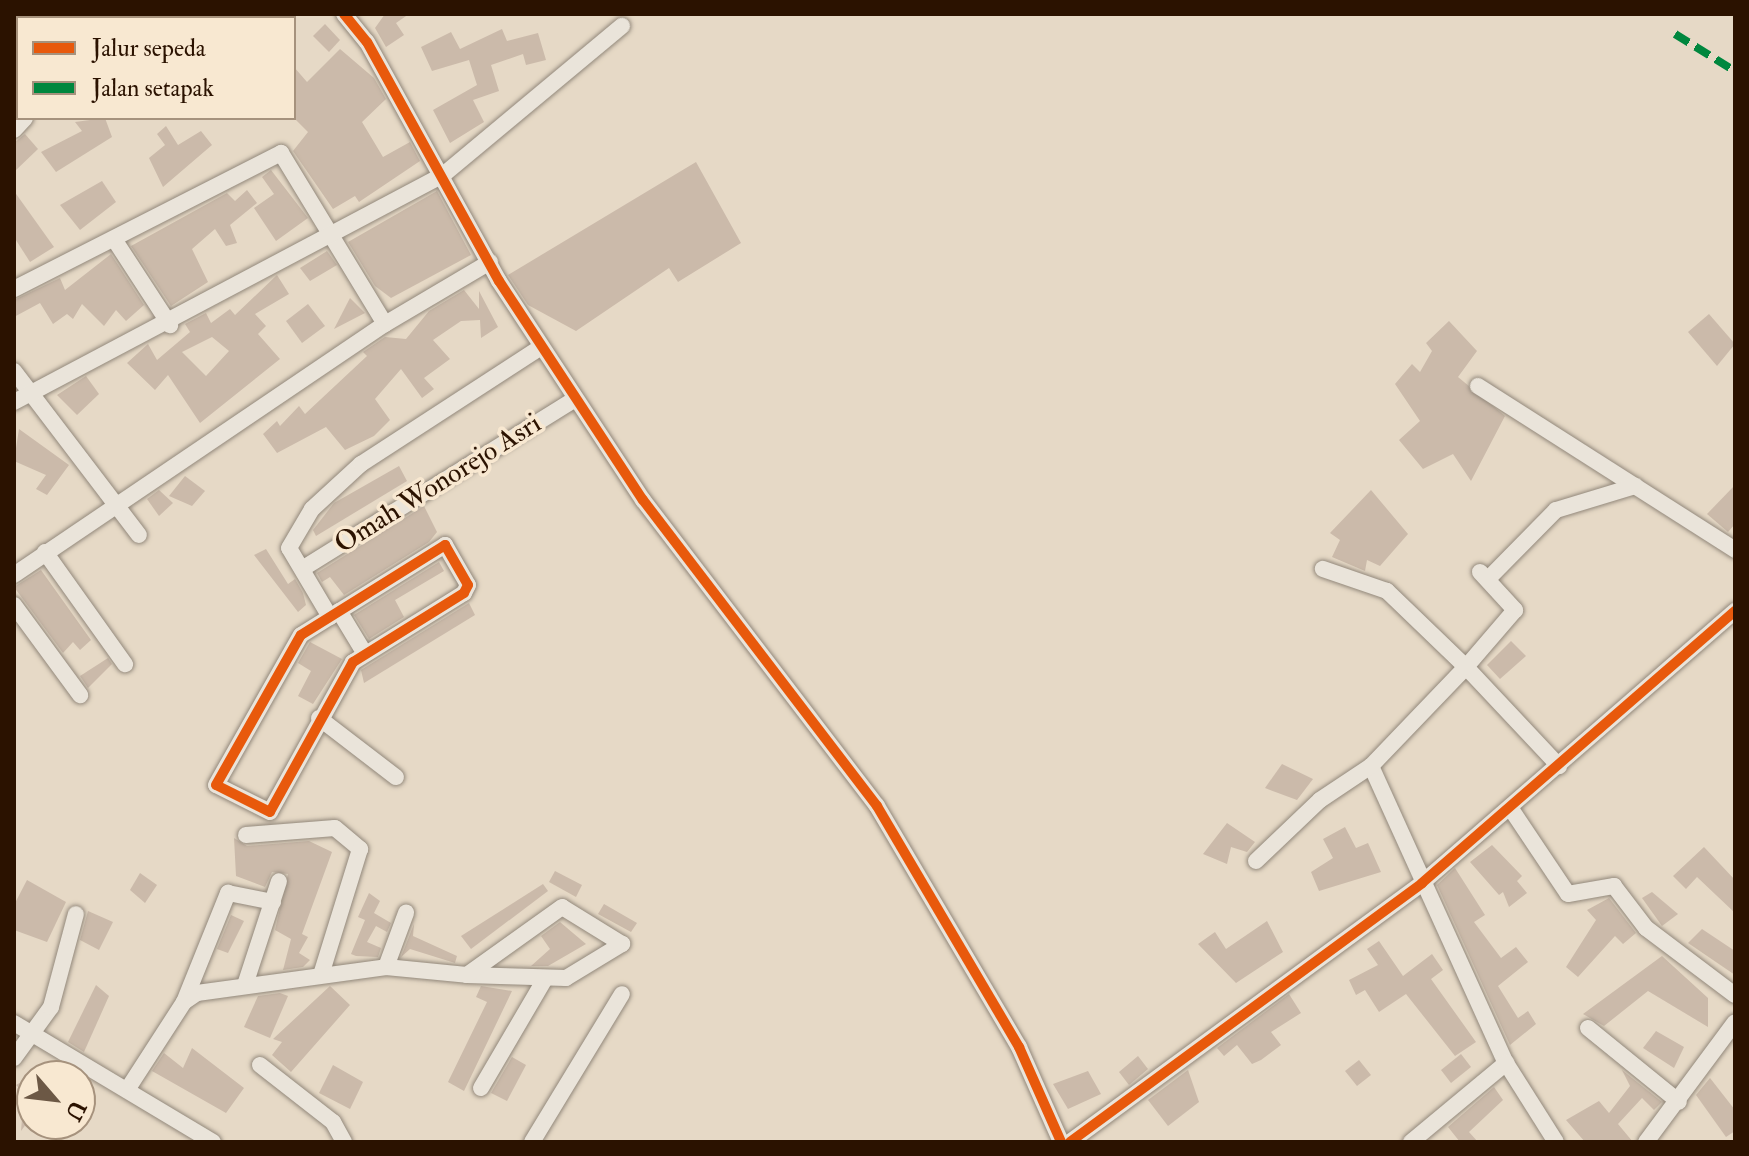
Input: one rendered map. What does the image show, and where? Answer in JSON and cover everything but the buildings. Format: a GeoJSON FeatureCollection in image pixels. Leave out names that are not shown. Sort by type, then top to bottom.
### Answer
{"type":"FeatureCollection","features":[{"type":"Feature","properties":{"kind":"street"},"geometry":{"type":"LineString","coordinates":[[344,14],[443,175],[490,262],[575,399],[710,594],[877,806],[1019,1047],[1061,1142]]}},
{"type":"Feature","properties":{"kind":"street"},"geometry":{"type":"LineString","coordinates":[[21,398],[170,325],[443,175],[622,26]]}},
{"type":"Feature","properties":{"kind":"street"},"geometry":{"type":"LineString","coordinates":[[14,289],[281,153],[385,324]]}},
{"type":"Feature","properties":{"kind":"street"},"geometry":{"type":"LineString","coordinates":[[114,239],[170,325]]}},
{"type":"Feature","properties":{"kind":"street"},"geometry":{"type":"LineString","coordinates":[[14,575],[385,324],[490,262]]}},
{"type":"Feature","properties":{"kind":"street","name":"Omah Wonorejo Asri"},"geometry":{"type":"LineString","coordinates":[[365,654],[302,569],[289,540],[330,488],[541,347]]}},
{"type":"Feature","properties":{"kind":"street"},"geometry":{"type":"LineString","coordinates":[[14,371],[21,398],[139,535]]}},
{"type":"Feature","properties":{"kind":"street"},"geometry":{"type":"LineString","coordinates":[[1478,386],[1735,550]]}},
{"type":"Feature","properties":{"kind":"street","name":"Omah Wonorejo Asri"},"geometry":{"type":"LineString","coordinates":[[302,569],[575,399]]}},
{"type":"Feature","properties":{"kind":"street"},"geometry":{"type":"LineString","coordinates":[[1256,861],[1320,800],[1371,766],[1466,667],[1515,610],[1484,576],[1556,510],[1635,486]]}},
{"type":"Feature","properties":{"kind":"street","name":"Omah Wonorejo Asri"},"geometry":{"type":"LineString","coordinates":[[445,545],[468,585],[464,593],[365,654],[319,718],[270,812],[216,785],[301,635],[445,545]]}},
{"type":"Feature","properties":{"kind":"street"},"geometry":{"type":"LineString","coordinates":[[45,552],[125,664]]}},
{"type":"Feature","properties":{"kind":"street"},"geometry":{"type":"LineString","coordinates":[[1323,569],[1387,591],[1466,667],[1559,766]]}},
{"type":"Feature","properties":{"kind":"street"},"geometry":{"type":"LineString","coordinates":[[15,609],[80,695]]}},
{"type":"Feature","properties":{"kind":"street"},"geometry":{"type":"LineString","coordinates":[[1070,1142],[1422,883],[1511,809],[1735,611]]}},
{"type":"Feature","properties":{"kind":"street"},"geometry":{"type":"LineString","coordinates":[[319,718],[396,777]]}},
{"type":"Feature","properties":{"kind":"street"},"geometry":{"type":"LineString","coordinates":[[1371,766],[1506,1063],[1556,1142]]}},
{"type":"Feature","properties":{"kind":"street"},"geometry":{"type":"LineString","coordinates":[[1511,809],[1568,894],[1614,886],[1646,928],[1735,995]]}},
{"type":"Feature","properties":{"kind":"street"},"geometry":{"type":"LineString","coordinates":[[246,835],[335,828],[360,849],[322,972]]}},
{"type":"Feature","properties":{"kind":"street"},"geometry":{"type":"LineString","coordinates":[[245,985],[279,881]]}},
{"type":"Feature","properties":{"kind":"street"},"geometry":{"type":"LineString","coordinates":[[127,1090],[184,1002],[230,890],[273,902]]}},
{"type":"Feature","properties":{"kind":"street"},"geometry":{"type":"LineString","coordinates":[[184,1002],[197,993],[322,972],[386,967],[467,975],[566,978],[622,944],[562,907],[467,975]]}},
{"type":"Feature","properties":{"kind":"street"},"geometry":{"type":"LineString","coordinates":[[386,967],[406,913]]}},
{"type":"Feature","properties":{"kind":"street"},"geometry":{"type":"LineString","coordinates":[[14,1058],[35,1036],[51,1007],[76,914]]}},
{"type":"Feature","properties":{"kind":"street"},"geometry":{"type":"LineString","coordinates":[[481,1088],[545,979]]}},
{"type":"Feature","properties":{"kind":"street"},"geometry":{"type":"LineString","coordinates":[[532,1142],[622,994]]}},
{"type":"Feature","properties":{"kind":"street"},"geometry":{"type":"LineString","coordinates":[[1646,1142],[1679,1102],[1735,1022]]}},
{"type":"Feature","properties":{"kind":"street"},"geometry":{"type":"LineString","coordinates":[[14,1023],[213,1142]]}},
{"type":"Feature","properties":{"kind":"street"},"geometry":{"type":"LineString","coordinates":[[1588,1028],[1679,1102]]}},
{"type":"Feature","properties":{"kind":"street"},"geometry":{"type":"LineString","coordinates":[[1411,1142],[1506,1063]]}},
{"type":"Feature","properties":{"kind":"street"},"geometry":{"type":"LineString","coordinates":[[260,1065],[333,1122],[344,1142]]}},
{"type":"Feature","properties":{"kind":"marked path"},"geometry":{"type":"LineString","coordinates":[[1675,34],[1735,71]]}},
{"type":"Feature","properties":{"kind":"cycle path"},"geometry":{"type":"LineString","coordinates":[[344,14],[367,42],[499,281],[643,500],[877,806],[1019,1047],[1061,1142]]}},
{"type":"Feature","properties":{"kind":"cycle path"},"geometry":{"type":"LineString","coordinates":[[445,545],[468,585],[464,593],[353,662],[270,812],[216,785],[301,635],[445,545]]}},
{"type":"Feature","properties":{"kind":"cycle path"},"geometry":{"type":"LineString","coordinates":[[1070,1142],[1422,883],[1735,611]]}}]}
